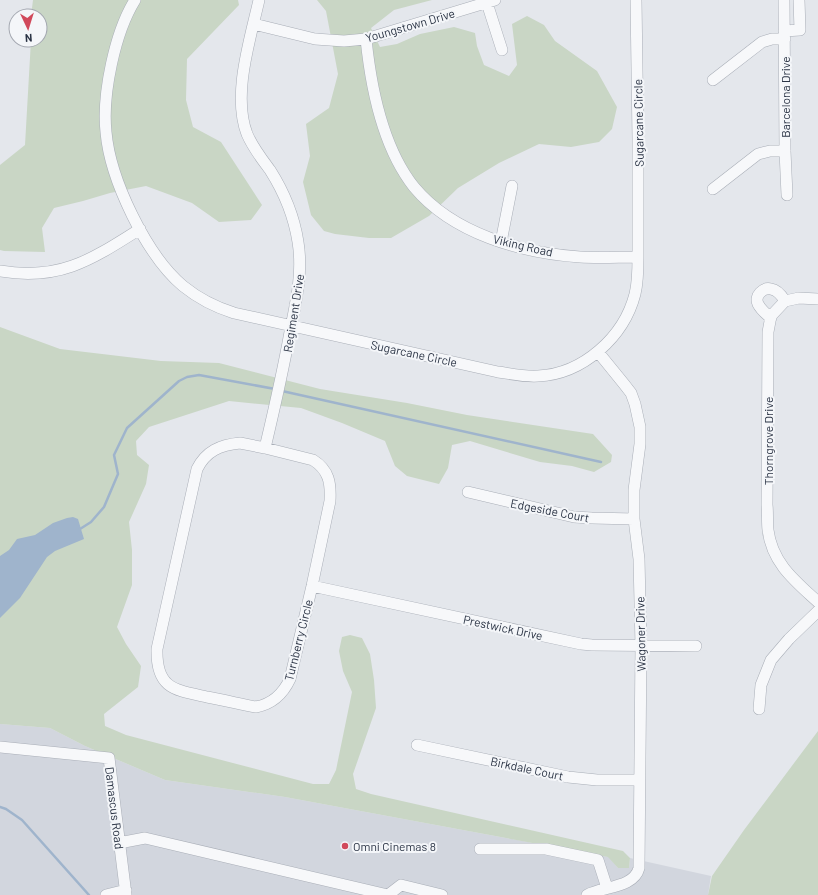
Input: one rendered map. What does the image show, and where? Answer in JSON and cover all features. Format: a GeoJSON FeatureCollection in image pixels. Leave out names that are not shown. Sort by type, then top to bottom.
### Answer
{"type":"FeatureCollection","features":[{"type":"Feature","properties":{"kind":"street","name":"Sugarcane Circle"},"geometry":{"type":"LineString","coordinates":[[135,0],[120,31],[110,74],[105,115],[108,149],[126,203],[140,229],[171,273],[183,286],[217,307],[234,313],[498,372],[527,376],[539,376],[562,372],[573,368],[598,352],[614,336],[629,311],[635,294],[638,257],[636,0]]}},
{"type":"Feature","properties":{"kind":"street","name":"Regiment Drive"},"geometry":{"type":"LineString","coordinates":[[259,0],[242,74],[242,111],[247,134],[278,183],[286,198],[294,220],[298,243],[300,278],[299,292],[265,448]]}},
{"type":"Feature","properties":{"kind":"street","name":"Barcelona Drive"},"geometry":{"type":"LineString","coordinates":[[784,0],[785,151],[787,195]]}},
{"type":"Feature","properties":{"kind":"street"},"geometry":{"type":"LineString","coordinates":[[713,80],[762,42],[800,30],[799,0]]}},
{"type":"Feature","properties":{"kind":"street"},"geometry":{"type":"LineString","coordinates":[[491,1],[502,50]]}},
{"type":"Feature","properties":{"kind":"street","name":"Youngstown Drive"},"geometry":{"type":"LineString","coordinates":[[254,24],[315,39],[344,41],[366,39],[491,1]]}},
{"type":"Feature","properties":{"kind":"street","name":"Viking Road"},"geometry":{"type":"LineString","coordinates":[[366,39],[370,70],[379,114],[387,136],[404,173],[426,200],[440,211],[480,234],[501,242],[540,251],[580,257],[638,257]]}},
{"type":"Feature","properties":{"kind":"street"},"geometry":{"type":"LineString","coordinates":[[713,189],[758,154],[770,151],[785,151]]}},
{"type":"Feature","properties":{"kind":"street"},"geometry":{"type":"LineString","coordinates":[[501,242],[512,186]]}},
{"type":"Feature","properties":{"kind":"street"},"geometry":{"type":"LineString","coordinates":[[0,272],[28,274],[46,273],[74,266],[100,254],[140,229]]}},
{"type":"Feature","properties":{"kind":"street"},"geometry":{"type":"LineString","coordinates":[[786,301],[778,292],[767,288],[760,292],[757,298],[758,305],[771,318],[771,316],[786,301],[799,298],[818,299]]}},
{"type":"Feature","properties":{"kind":"street","name":"Thorngrove Drive"},"geometry":{"type":"LineString","coordinates":[[771,318],[768,340],[768,531],[775,555],[789,575],[818,602]]}},
{"type":"Feature","properties":{"kind":"street","name":"Wagoner Drive"},"geometry":{"type":"LineString","coordinates":[[587,895],[630,881],[635,878],[639,868],[641,646],[638,559],[634,519],[634,490],[640,444],[639,415],[636,404],[624,384],[598,352]]}},
{"type":"Feature","properties":{"kind":"street","name":"Turnberry Circle"},"geometry":{"type":"LineString","coordinates":[[240,444],[265,448],[313,460],[322,467],[328,477],[330,501],[290,679],[281,694],[272,701],[256,707],[174,689],[162,677],[157,666],[157,649],[198,469],[207,454],[222,446],[240,444]]}},
{"type":"Feature","properties":{"kind":"street","name":"Edgeside Court"},"geometry":{"type":"LineString","coordinates":[[468,492],[574,517],[634,519]]}},
{"type":"Feature","properties":{"kind":"street","name":"Prestwick Drive"},"geometry":{"type":"LineString","coordinates":[[312,586],[581,644],[696,646]]}},
{"type":"Feature","properties":{"kind":"street"},"geometry":{"type":"LineString","coordinates":[[759,709],[761,685],[770,660],[789,638],[818,611]]}},
{"type":"Feature","properties":{"kind":"street","name":"Birkdale Court"},"geometry":{"type":"LineString","coordinates":[[417,745],[568,777],[597,780],[639,780]]}},
{"type":"Feature","properties":{"kind":"street","name":"Damascus Road"},"geometry":{"type":"LineString","coordinates":[[0,747],[108,758],[126,893]]}},
{"type":"Feature","properties":{"kind":"street"},"geometry":{"type":"LineString","coordinates":[[119,843],[145,838],[364,892],[388,895],[401,885],[442,895]]}},
{"type":"Feature","properties":{"kind":"street"},"geometry":{"type":"LineString","coordinates":[[480,848],[546,849],[598,860],[607,888]]}},
{"type":"Feature","properties":{"kind":"street"},"geometry":{"type":"LineString","coordinates":[[105,895],[126,893]]}},
{"type":"Feature","properties":{"kind":"shaded area"},"geometry":{"type":"Polygon","coordinates":[[[0,724],[50,728],[85,746],[165,780],[285,797],[609,857],[618,868],[629,868],[630,858],[711,876],[708,895],[0,895],[0,724]]]}},
{"type":"Feature","properties":{"kind":"green space"},"geometry":{"type":"Polygon","coordinates":[[[33,0],[238,0],[239,5],[187,59],[186,100],[193,127],[221,142],[262,205],[251,220],[219,222],[192,203],[146,186],[110,193],[54,208],[42,228],[45,252],[0,250],[0,165],[25,145],[31,48],[48,48],[48,8],[32,8],[33,0]]]}},
{"type":"Feature","properties":{"kind":"green space"},"geometry":{"type":"Polygon","coordinates":[[[317,0],[432,0],[394,10],[371,28],[380,47],[397,44],[420,34],[454,27],[475,33],[477,46],[484,65],[509,76],[517,65],[512,24],[527,16],[544,25],[555,41],[597,71],[617,107],[612,129],[599,142],[571,147],[539,144],[499,163],[458,188],[429,216],[391,238],[369,238],[335,234],[324,231],[311,215],[303,182],[310,156],[306,124],[329,108],[338,74],[326,11],[317,0]]]}},
{"type":"Feature","properties":{"kind":"green space"},"geometry":{"type":"Polygon","coordinates":[[[0,327],[60,349],[161,361],[219,363],[320,389],[407,403],[467,415],[593,434],[612,455],[611,462],[594,472],[572,466],[540,462],[470,441],[452,445],[448,468],[439,484],[407,476],[395,466],[385,441],[301,408],[229,401],[149,427],[136,441],[137,455],[149,465],[146,484],[129,522],[132,550],[132,585],[117,627],[126,644],[141,666],[138,687],[104,714],[105,726],[126,735],[313,784],[329,784],[336,770],[352,692],[343,671],[339,651],[342,637],[350,635],[362,638],[370,654],[376,708],[353,774],[356,789],[371,794],[623,851],[630,858],[629,868],[618,868],[608,857],[285,797],[165,780],[85,746],[50,728],[0,724],[0,327]]]}},
{"type":"Feature","properties":{"kind":"green space"},"geometry":{"type":"Polygon","coordinates":[[[818,731],[818,895],[708,895],[712,876],[744,830],[818,731]]]}},
{"type":"Feature","properties":{"kind":"water"},"geometry":{"type":"Polygon","coordinates":[[[73,517],[78,519],[84,539],[55,551],[47,557],[20,598],[0,618],[0,556],[9,550],[17,539],[35,535],[53,523],[73,517]]]}},
{"type":"Feature","properties":{"kind":"waterway"},"geometry":{"type":"LineString","coordinates":[[80,529],[91,522],[104,507],[118,474],[114,455],[127,428],[179,381],[187,377],[199,375],[275,389]]}},
{"type":"Feature","properties":{"kind":"waterway"},"geometry":{"type":"LineString","coordinates":[[282,391],[601,462]]}},
{"type":"Feature","properties":{"kind":"waterway"},"geometry":{"type":"LineString","coordinates":[[0,807],[6,809],[22,820],[89,895]]}},
{"type":"Feature","properties":{"kind":"place","name":"Omni Cinemas 8"},"geometry":{"type":"Point","coordinates":[345,846]}}]}
